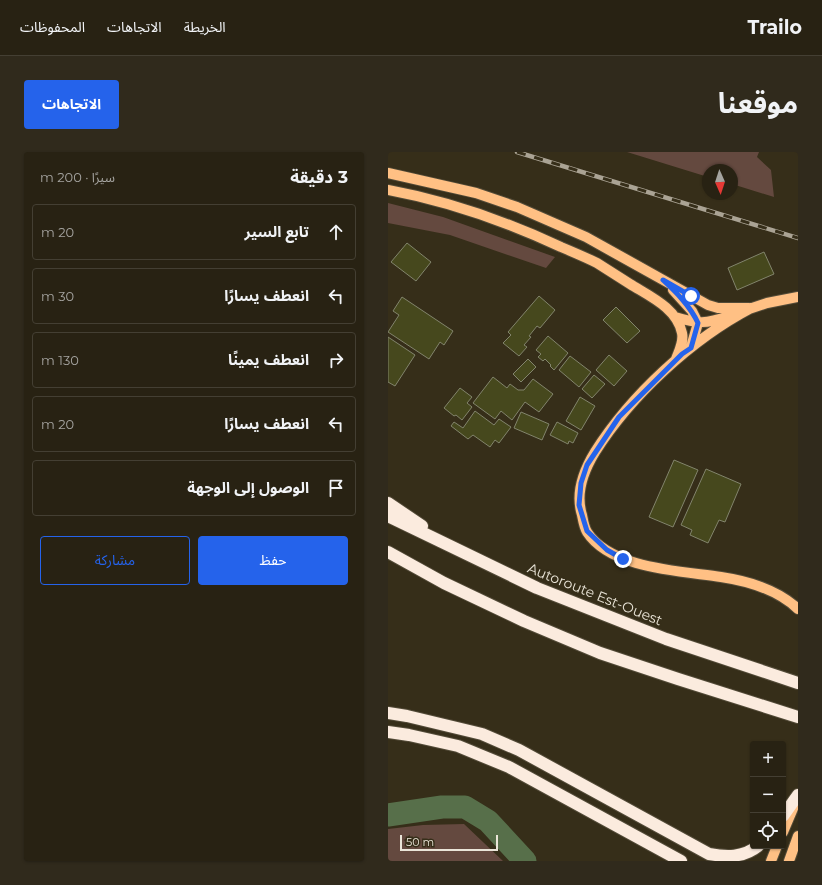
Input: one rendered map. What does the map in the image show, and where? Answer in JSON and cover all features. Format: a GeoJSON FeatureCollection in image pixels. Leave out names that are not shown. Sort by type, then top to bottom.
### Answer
{"type":"FeatureCollection","features":[{"type":"Feature","properties":{"kind":"highway"},"geometry":{"type":"LineString","coordinates":[[388,503],[461,552]]}},
{"type":"Feature","properties":{"kind":"highway","name":"Autoroute Est-Ouest"},"geometry":{"type":"LineString","coordinates":[[388,516],[537,588],[658,636],[798,683]]}},
{"type":"Feature","properties":{"kind":"highway"},"geometry":{"type":"LineString","coordinates":[[388,552],[444,583]]}},
{"type":"Feature","properties":{"kind":"highway"},"geometry":{"type":"LineString","coordinates":[[388,558],[524,621],[600,653],[685,682],[793,715]]}},
{"type":"Feature","properties":{"kind":"highway"},"geometry":{"type":"LineString","coordinates":[[388,713],[438,722],[482,734],[519,750],[713,858],[738,856],[752,849]]}},
{"type":"Feature","properties":{"kind":"highway"},"geometry":{"type":"LineString","coordinates":[[388,732],[458,746],[509,767],[681,861]]}},
{"type":"Feature","properties":{"kind":"highway"},"geometry":{"type":"LineString","coordinates":[[785,813],[798,796]]}},
{"type":"Feature","properties":{"kind":"main road"},"geometry":{"type":"LineString","coordinates":[[388,173],[476,193],[518,207],[586,237],[708,305],[718,308],[751,308]]}},
{"type":"Feature","properties":{"kind":"main road"},"geometry":{"type":"LineString","coordinates":[[388,190],[428,198],[488,216],[531,232],[596,263],[654,299],[669,310],[675,317],[682,333],[682,343],[675,361]]}},
{"type":"Feature","properties":{"kind":"main road"},"geometry":{"type":"LineString","coordinates":[[663,280],[679,295],[692,311],[698,323],[691,348]]}},
{"type":"Feature","properties":{"kind":"main road"},"geometry":{"type":"LineString","coordinates":[[675,317],[698,323],[713,322],[767,302],[798,297]]}},
{"type":"Feature","properties":{"kind":"main road"},"geometry":{"type":"LineString","coordinates":[[751,308],[732,318],[675,361],[619,417],[587,465],[581,483],[579,505],[587,531],[607,550],[623,559],[677,572],[722,577],[758,586],[790,601],[798,608]]}},
{"type":"Feature","properties":{"kind":"main road"},"geometry":{"type":"LineString","coordinates":[[786,825],[798,796]]}},
{"type":"Feature","properties":{"kind":"main road"},"geometry":{"type":"LineString","coordinates":[[789,861],[798,836]]}},
{"type":"Feature","properties":{"kind":"main road"},"geometry":{"type":"LineString","coordinates":[[771,861],[776,849]]}},
{"type":"Feature","properties":{"kind":"shaded area"},"geometry":{"type":"Polygon","coordinates":[[[627,152],[759,152],[757,157],[771,170],[774,197],[738,186],[738,164],[702,164],[702,175],[627,152]]]}},
{"type":"Feature","properties":{"kind":"shaded area"},"geometry":{"type":"Polygon","coordinates":[[[388,203],[443,217],[555,257],[546,268],[450,235],[388,223],[388,203]]]}},
{"type":"Feature","properties":{"kind":"shaded area"},"geometry":{"type":"Polygon","coordinates":[[[464,824],[503,861],[388,861],[388,829],[423,825],[464,824]]]}},
{"type":"Feature","properties":{"kind":"building"},"geometry":{"type":"Polygon","coordinates":[[[407,243],[431,262],[416,281],[391,262],[407,243]]]}},
{"type":"Feature","properties":{"kind":"building"},"geometry":{"type":"Polygon","coordinates":[[[764,252],[774,274],[737,290],[728,268],[764,252]]]}},
{"type":"Feature","properties":{"kind":"building"},"geometry":{"type":"Polygon","coordinates":[[[539,296],[555,310],[540,328],[537,326],[529,336],[531,337],[524,345],[527,347],[519,356],[503,343],[511,335],[508,332],[539,296]]]}},
{"type":"Feature","properties":{"kind":"building"},"geometry":{"type":"Polygon","coordinates":[[[402,297],[453,331],[444,345],[440,342],[429,359],[388,332],[399,315],[393,311],[402,297]]]}},
{"type":"Feature","properties":{"kind":"building"},"geometry":{"type":"Polygon","coordinates":[[[616,307],[640,331],[627,343],[603,320],[616,307]]]}},
{"type":"Feature","properties":{"kind":"building"},"geometry":{"type":"Polygon","coordinates":[[[548,336],[568,353],[554,370],[545,359],[543,361],[538,357],[541,354],[536,350],[548,336]]]}},
{"type":"Feature","properties":{"kind":"building"},"geometry":{"type":"Polygon","coordinates":[[[388,337],[415,355],[395,386],[388,382],[388,337]]]}},
{"type":"Feature","properties":{"kind":"building"},"geometry":{"type":"Polygon","coordinates":[[[609,355],[627,371],[614,386],[596,370],[609,355]]]}},
{"type":"Feature","properties":{"kind":"building"},"geometry":{"type":"Polygon","coordinates":[[[570,356],[591,372],[579,387],[559,370],[570,356]]]}},
{"type":"Feature","properties":{"kind":"building"},"geometry":{"type":"Polygon","coordinates":[[[528,359],[536,367],[521,382],[513,374],[528,359]]]}},
{"type":"Feature","properties":{"kind":"building"},"geometry":{"type":"Polygon","coordinates":[[[594,375],[605,384],[592,398],[582,389],[594,375]]]}},
{"type":"Feature","properties":{"kind":"building"},"geometry":{"type":"Polygon","coordinates":[[[493,377],[507,388],[510,384],[518,390],[524,390],[533,379],[553,394],[539,412],[525,402],[512,420],[501,411],[495,419],[473,403],[493,377]]]}},
{"type":"Feature","properties":{"kind":"building"},"geometry":{"type":"Polygon","coordinates":[[[460,388],[472,397],[467,403],[472,407],[462,420],[444,408],[460,388]]]}},
{"type":"Feature","properties":{"kind":"building"},"geometry":{"type":"Polygon","coordinates":[[[580,397],[595,406],[581,430],[566,421],[580,397]]]}},
{"type":"Feature","properties":{"kind":"building"},"geometry":{"type":"Polygon","coordinates":[[[475,411],[494,425],[499,419],[511,427],[499,443],[495,440],[490,447],[473,435],[468,439],[451,426],[454,422],[463,428],[475,411]]]}},
{"type":"Feature","properties":{"kind":"building"},"geometry":{"type":"Polygon","coordinates":[[[521,412],[549,424],[542,440],[514,428],[521,412]]]}},
{"type":"Feature","properties":{"kind":"building"},"geometry":{"type":"Polygon","coordinates":[[[557,422],[578,433],[573,443],[569,441],[568,444],[550,435],[557,422]]]}},
{"type":"Feature","properties":{"kind":"building"},"geometry":{"type":"Polygon","coordinates":[[[674,460],[698,470],[673,527],[649,517],[674,460]]]}},
{"type":"Feature","properties":{"kind":"building"},"geometry":{"type":"Polygon","coordinates":[[[706,469],[741,484],[725,522],[719,520],[708,543],[690,535],[692,530],[681,525],[706,469]]]}},
{"type":"Feature","properties":{"kind":"waterway"},"geometry":{"type":"LineString","coordinates":[[388,815],[442,807],[465,807],[488,821],[525,861]]}},
{"type":"Feature","properties":{"kind":"railway"},"geometry":{"type":"LineString","coordinates":[[517,152],[798,238]]}},
{"type":"Feature","properties":{"kind":"route"},"geometry":{"type":"LineString","coordinates":[[623,559],[596,542],[587,531],[579,505],[581,483],[587,465],[619,417],[682,354],[691,348],[698,323],[692,311],[679,295],[663,280],[691,296]]}}]}
